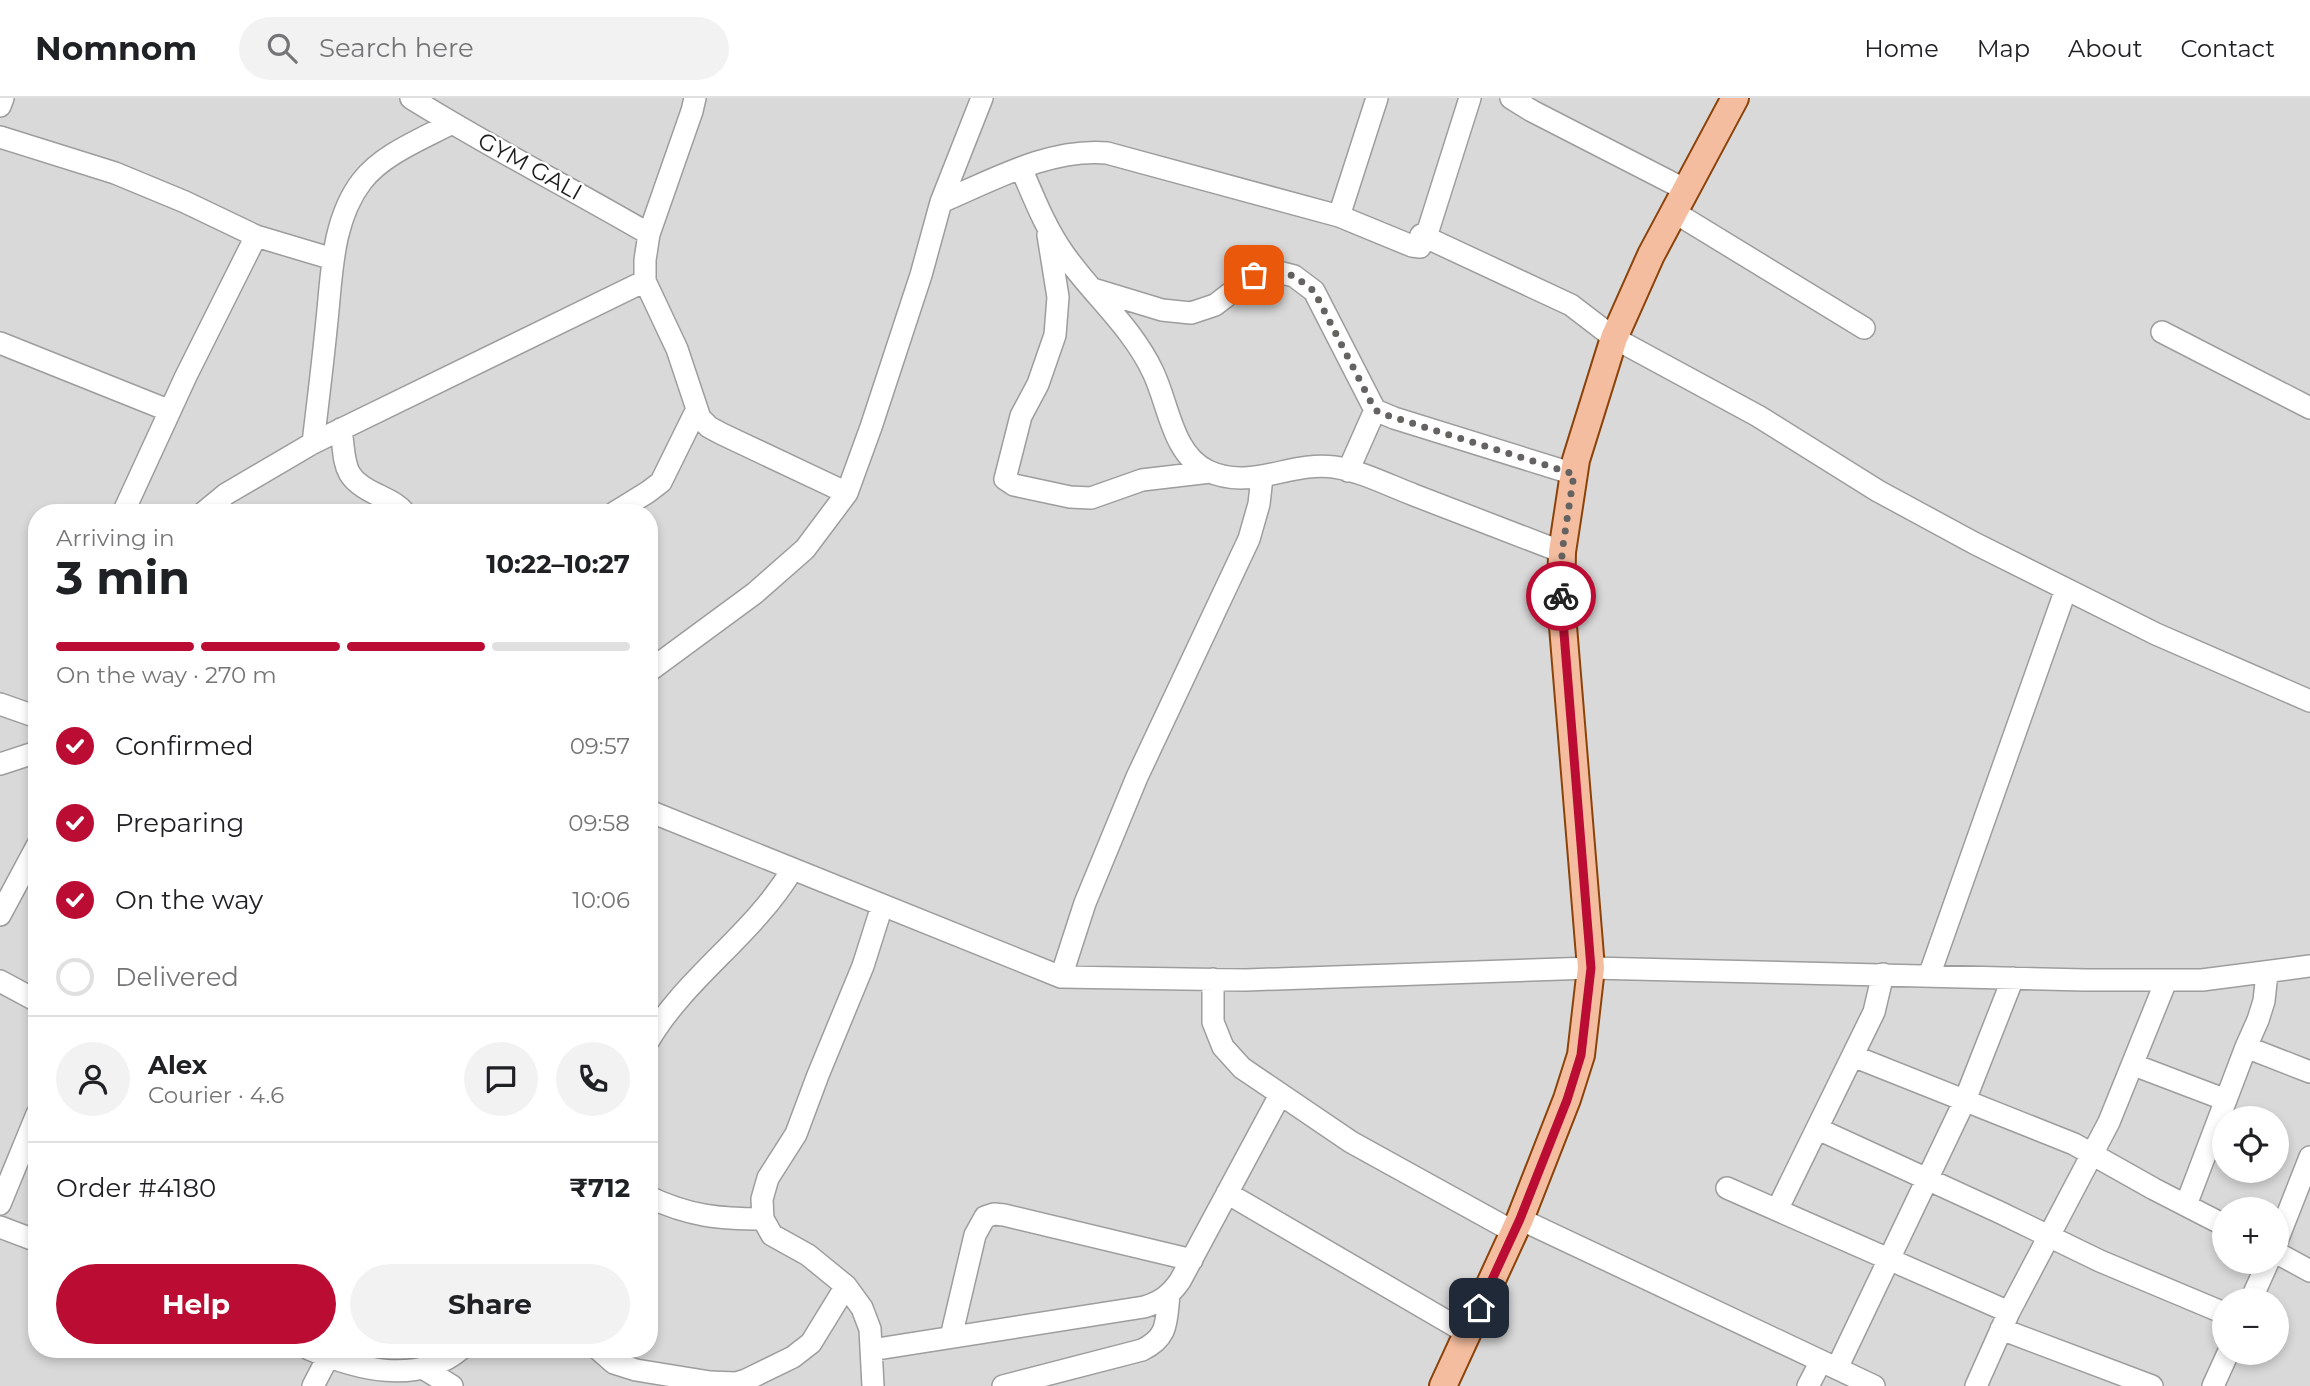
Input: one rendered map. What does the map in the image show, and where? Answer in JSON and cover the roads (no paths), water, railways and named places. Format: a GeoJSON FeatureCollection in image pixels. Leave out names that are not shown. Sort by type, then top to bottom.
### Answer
{"type":"FeatureCollection","features":[{"type":"Feature","properties":{"kind":"main road"},"geometry":{"type":"LineString","coordinates":[[1443,1386],[1517,1226],[1567,1100],[1581,1055],[1591,968],[1562,614],[1562,552],[1576,460],[1614,338],[1651,255],[1735,98]]}},
{"type":"Feature","properties":{"kind":"street"},"geometry":{"type":"LineString","coordinates":[[0,106],[3,98]]}},
{"type":"Feature","properties":{"kind":"street","name":"GYM GALI"},"geometry":{"type":"LineString","coordinates":[[411,98],[649,234]]}},
{"type":"Feature","properties":{"kind":"street"},"geometry":{"type":"LineString","coordinates":[[695,98],[649,234],[645,282],[677,349],[696,411],[709,427],[847,493]]}},
{"type":"Feature","properties":{"kind":"street"},"geometry":{"type":"LineString","coordinates":[[658,664],[755,593],[805,549],[847,493],[872,427],[941,202],[982,98]]}},
{"type":"Feature","properties":{"kind":"street"},"geometry":{"type":"LineString","coordinates":[[1339,216],[1377,98]]}},
{"type":"Feature","properties":{"kind":"street"},"geometry":{"type":"LineString","coordinates":[[941,202],[1021,169],[1074,153],[1107,153],[1339,216],[1420,247],[1470,98]]}},
{"type":"Feature","properties":{"kind":"street"},"geometry":{"type":"LineString","coordinates":[[1511,98],[1680,201],[1864,328]]}},
{"type":"Feature","properties":{"kind":"street"},"geometry":{"type":"LineString","coordinates":[[313,443],[333,258],[350,202],[362,182],[394,154],[452,123]]}},
{"type":"Feature","properties":{"kind":"street"},"geometry":{"type":"LineString","coordinates":[[0,137],[115,173],[185,201],[257,236],[333,258]]}},
{"type":"Feature","properties":{"kind":"street"},"geometry":{"type":"LineString","coordinates":[[1021,169],[1046,226],[1065,256],[1138,347],[1153,372],[1177,436],[1186,454],[1197,465],[1226,477],[1262,477],[1319,466],[1348,471],[1562,552]]}},
{"type":"Feature","properties":{"kind":"street"},"geometry":{"type":"LineString","coordinates":[[1046,226],[1058,297],[1058,316],[1049,357],[1018,424],[1005,479],[1014,485],[1070,497],[1091,498],[1142,480],[1210,472]]}},
{"type":"Feature","properties":{"kind":"street"},"geometry":{"type":"LineString","coordinates":[[126,504],[257,236]]}},
{"type":"Feature","properties":{"kind":"street"},"geometry":{"type":"LineString","coordinates":[[1423,236],[1571,304],[1614,338],[1758,416],[1878,491],[1974,542],[2156,634],[2310,701]]}},
{"type":"Feature","properties":{"kind":"street"},"geometry":{"type":"LineString","coordinates":[[1093,289],[1162,310],[1191,313],[1215,305],[1254,275],[1278,272],[1294,276],[1314,291],[1375,410],[1574,474]]}},
{"type":"Feature","properties":{"kind":"street"},"geometry":{"type":"LineString","coordinates":[[214,504],[226,494],[313,443],[645,282]]}},
{"type":"Feature","properties":{"kind":"street"},"geometry":{"type":"LineString","coordinates":[[2162,332],[2310,408]]}},
{"type":"Feature","properties":{"kind":"street"},"geometry":{"type":"LineString","coordinates":[[0,343],[170,411]]}},
{"type":"Feature","properties":{"kind":"street"},"geometry":{"type":"LineString","coordinates":[[1348,471],[1375,410]]}},
{"type":"Feature","properties":{"kind":"street"},"geometry":{"type":"LineString","coordinates":[[629,504],[661,482],[696,411]]}},
{"type":"Feature","properties":{"kind":"street"},"geometry":{"type":"LineString","coordinates":[[341,429],[345,465],[354,482],[394,504]]}},
{"type":"Feature","properties":{"kind":"street"},"geometry":{"type":"LineString","coordinates":[[1061,977],[1085,903],[1137,777],[1249,539],[1259,504],[1262,477]]}},
{"type":"Feature","properties":{"kind":"street"},"geometry":{"type":"LineString","coordinates":[[1929,976],[2066,589]]}},
{"type":"Feature","properties":{"kind":"street"},"geometry":{"type":"LineString","coordinates":[[0,704],[28,715]]}},
{"type":"Feature","properties":{"kind":"street"},"geometry":{"type":"LineString","coordinates":[[0,764],[28,755]]}},
{"type":"Feature","properties":{"kind":"street"},"geometry":{"type":"LineString","coordinates":[[658,815],[1061,977],[1213,979],[1591,968],[2202,981],[2310,966]]}},
{"type":"Feature","properties":{"kind":"street"},"geometry":{"type":"LineString","coordinates":[[0,915],[28,863]]}},
{"type":"Feature","properties":{"kind":"street"},"geometry":{"type":"LineString","coordinates":[[658,1028],[673,1007],[768,905],[792,870]]}},
{"type":"Feature","properties":{"kind":"street"},"geometry":{"type":"LineString","coordinates":[[873,1386],[870,1329],[862,1308],[846,1286],[808,1255],[772,1235],[763,1219],[761,1199],[768,1178],[796,1134],[863,965],[882,906]]}},
{"type":"Feature","properties":{"kind":"street"},"geometry":{"type":"LineString","coordinates":[[2186,1205],[2264,1001],[2267,973]]}},
{"type":"Feature","properties":{"kind":"street"},"geometry":{"type":"LineString","coordinates":[[1777,1210],[1874,1012],[1883,974]]}},
{"type":"Feature","properties":{"kind":"street"},"geometry":{"type":"LineString","coordinates":[[1808,1386],[1829,1364],[1890,1260],[1965,1100],[2013,978]]}},
{"type":"Feature","properties":{"kind":"street"},"geometry":{"type":"LineString","coordinates":[[1213,979],[1213,1022],[1223,1047],[1242,1068],[1392,1166],[1517,1226],[1874,1386]]}},
{"type":"Feature","properties":{"kind":"street"},"geometry":{"type":"LineString","coordinates":[[0,981],[28,996]]}},
{"type":"Feature","properties":{"kind":"street"},"geometry":{"type":"LineString","coordinates":[[1976,1386],[2005,1321],[2093,1155],[2134,1065],[2166,981]]}},
{"type":"Feature","properties":{"kind":"street"},"geometry":{"type":"LineString","coordinates":[[2246,1047],[2310,1072]]}},
{"type":"Feature","properties":{"kind":"street"},"geometry":{"type":"LineString","coordinates":[[1853,1056],[2045,1130],[2212,1219]]}},
{"type":"Feature","properties":{"kind":"street"},"geometry":{"type":"LineString","coordinates":[[2134,1065],[2226,1100]]}},
{"type":"Feature","properties":{"kind":"street"},"geometry":{"type":"LineString","coordinates":[[871,1350],[1159,1303],[1170,1295],[1192,1260],[1280,1095]]}},
{"type":"Feature","properties":{"kind":"street"},"geometry":{"type":"LineString","coordinates":[[1818,1129],[2100,1261],[2212,1308]]}},
{"type":"Feature","properties":{"kind":"street"},"geometry":{"type":"LineString","coordinates":[[0,1204],[28,1136]]}},
{"type":"Feature","properties":{"kind":"street"},"geometry":{"type":"LineString","coordinates":[[2289,1210],[2310,1157]]}},
{"type":"Feature","properties":{"kind":"street"},"geometry":{"type":"LineString","coordinates":[[1727,1188],[1890,1260],[2005,1321],[2152,1386]]}},
{"type":"Feature","properties":{"kind":"street"},"geometry":{"type":"LineString","coordinates":[[1227,1193],[1467,1333]]}},
{"type":"Feature","properties":{"kind":"street"},"geometry":{"type":"LineString","coordinates":[[658,1202],[701,1216],[763,1219]]}},
{"type":"Feature","properties":{"kind":"street"},"geometry":{"type":"LineString","coordinates":[[951,1337],[975,1236],[985,1217],[994,1214],[1192,1260]]}},
{"type":"Feature","properties":{"kind":"street"},"geometry":{"type":"LineString","coordinates":[[0,1227],[28,1238]]}},
{"type":"Feature","properties":{"kind":"street"},"geometry":{"type":"LineString","coordinates":[[2289,1260],[2310,1271]]}},
{"type":"Feature","properties":{"kind":"street"},"geometry":{"type":"LineString","coordinates":[[608,1358],[614,1363],[636,1370],[710,1382],[736,1383],[804,1350],[846,1286]]}},
{"type":"Feature","properties":{"kind":"street"},"geometry":{"type":"LineString","coordinates":[[1003,1386],[1142,1350],[1152,1345],[1158,1341],[1164,1330],[1170,1295]]}},
{"type":"Feature","properties":{"kind":"street"},"geometry":{"type":"LineString","coordinates":[[313,1386],[317,1358]]}},
{"type":"Feature","properties":{"kind":"street"},"geometry":{"type":"LineString","coordinates":[[333,1358],[366,1369],[399,1372],[426,1370],[446,1358]]}},
{"type":"Feature","properties":{"kind":"street"},"geometry":{"type":"LineString","coordinates":[[2213,1386],[2223,1365]]}},
{"type":"Feature","properties":{"kind":"street"},"geometry":{"type":"LineString","coordinates":[[426,1370],[452,1386]]}}]}
